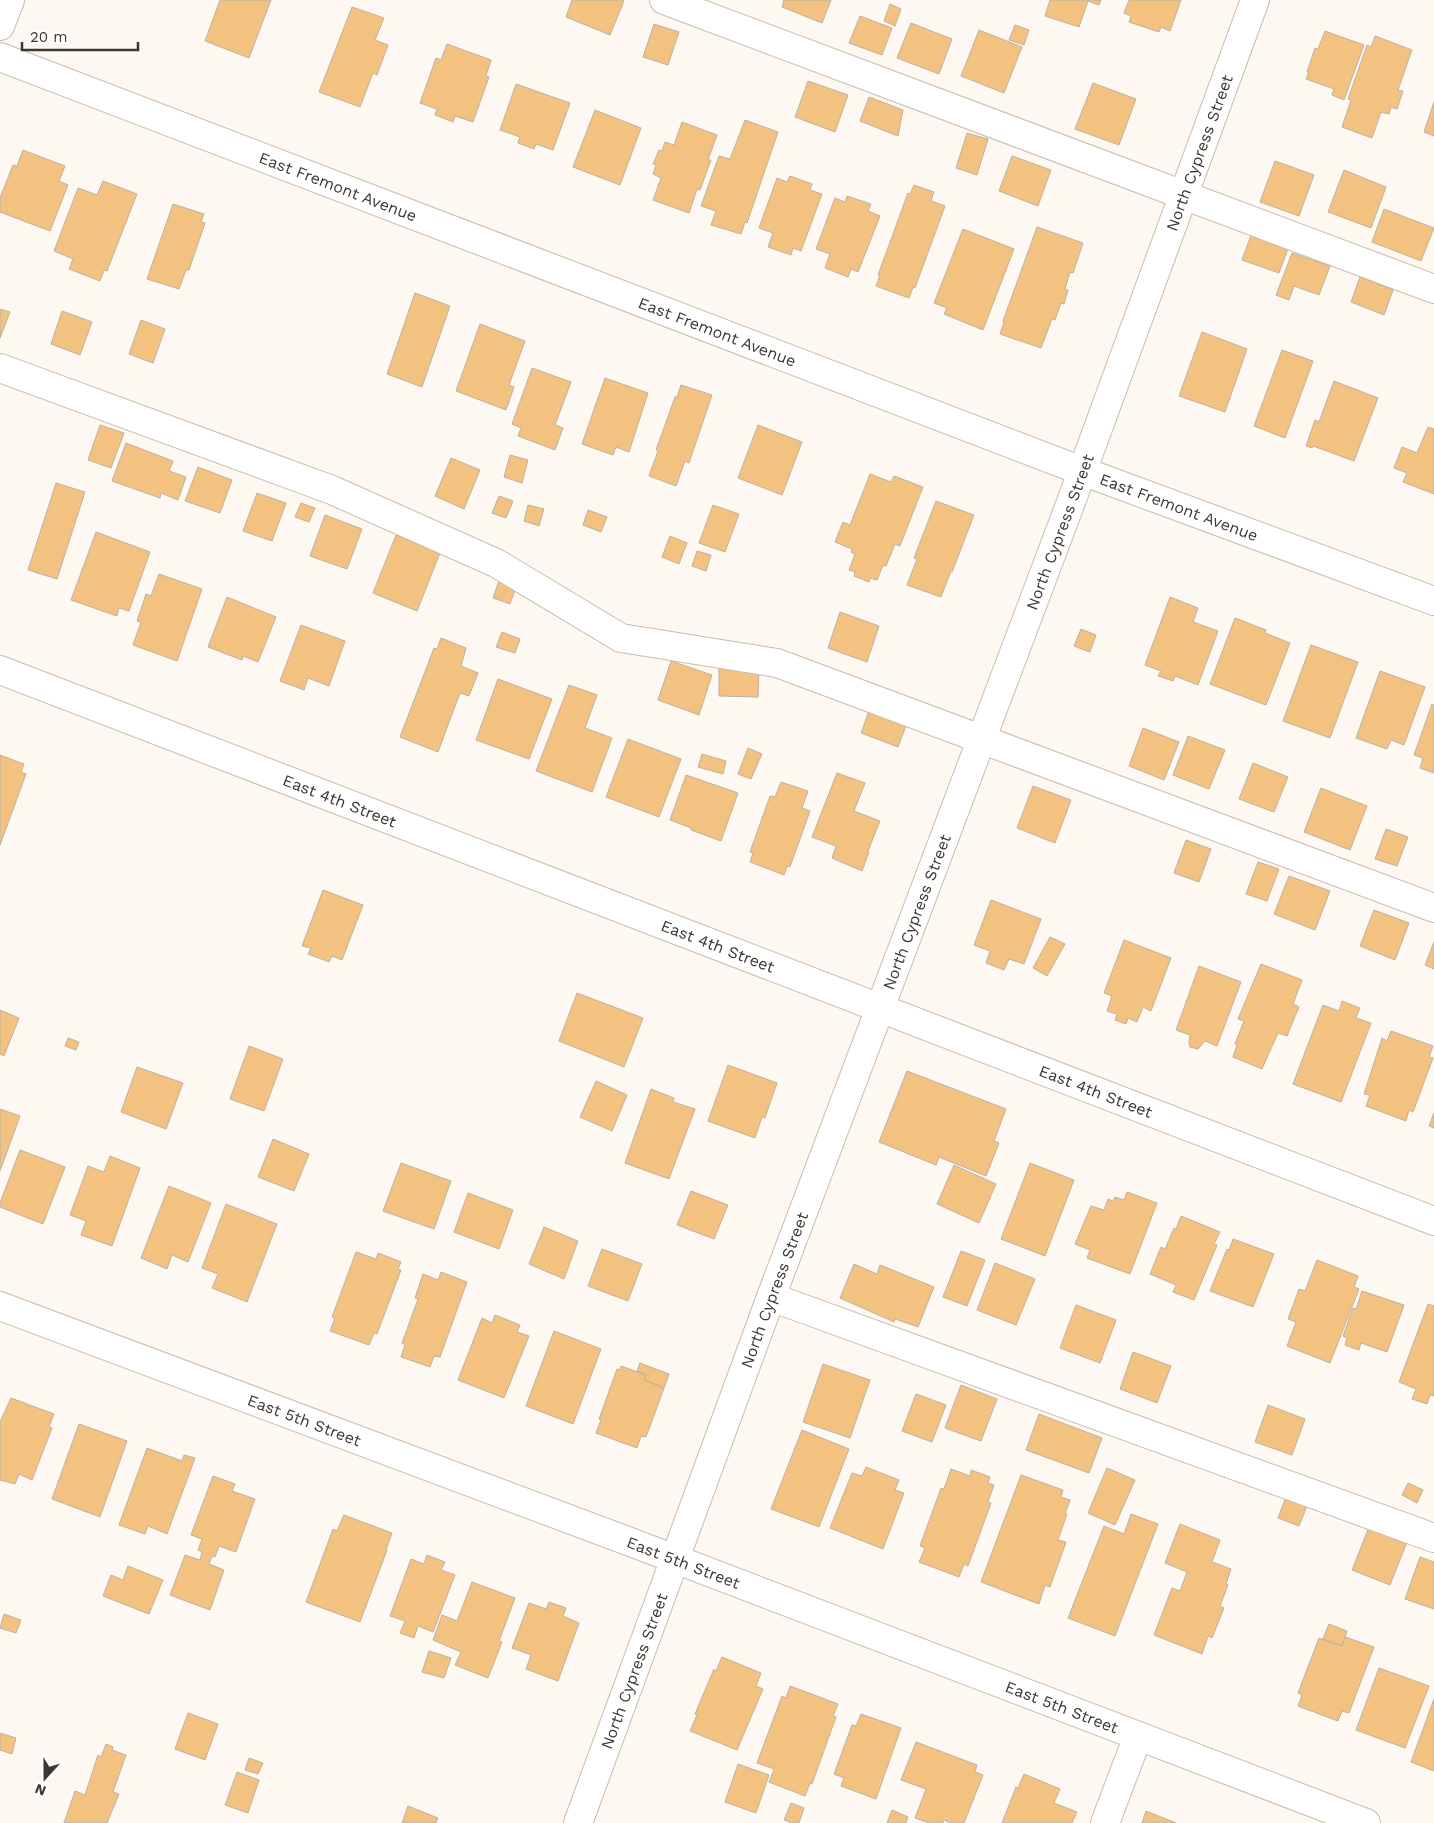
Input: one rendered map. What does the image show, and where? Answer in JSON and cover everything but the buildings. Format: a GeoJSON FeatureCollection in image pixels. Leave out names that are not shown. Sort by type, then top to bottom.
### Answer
{"type":"FeatureCollection","features":[{"type":"Feature","properties":{"kind":"street"},"geometry":{"type":"LineString","coordinates":[[0,26],[10,0]]}},
{"type":"Feature","properties":{"kind":"street"},"geometry":{"type":"LineString","coordinates":[[664,0],[1434,289]]}},
{"type":"Feature","properties":{"kind":"street","name":"North Cypress Street"},"geometry":{"type":"LineString","coordinates":[[578,1823],[771,1297],[1082,471],[1255,0]]}},
{"type":"Feature","properties":{"kind":"street","name":"East Fremont Avenue"},"geometry":{"type":"LineString","coordinates":[[0,58],[1082,471],[1434,601]]}},
{"type":"Feature","properties":{"kind":"street"},"geometry":{"type":"LineString","coordinates":[[0,368],[341,494],[496,563],[621,638],[777,663],[1434,908]]}},
{"type":"Feature","properties":{"kind":"street","name":"East 4th Street"},"geometry":{"type":"LineString","coordinates":[[0,670],[1434,1221]]}},
{"type":"Feature","properties":{"kind":"street"},"geometry":{"type":"LineString","coordinates":[[771,1297],[1434,1538]]}},
{"type":"Feature","properties":{"kind":"street","name":"East 5th Street"},"geometry":{"type":"LineString","coordinates":[[0,1306],[676,1560],[1355,1821]]}},
{"type":"Feature","properties":{"kind":"street"},"geometry":{"type":"LineString","coordinates":[[1105,1823],[1138,1736]]}}]}
